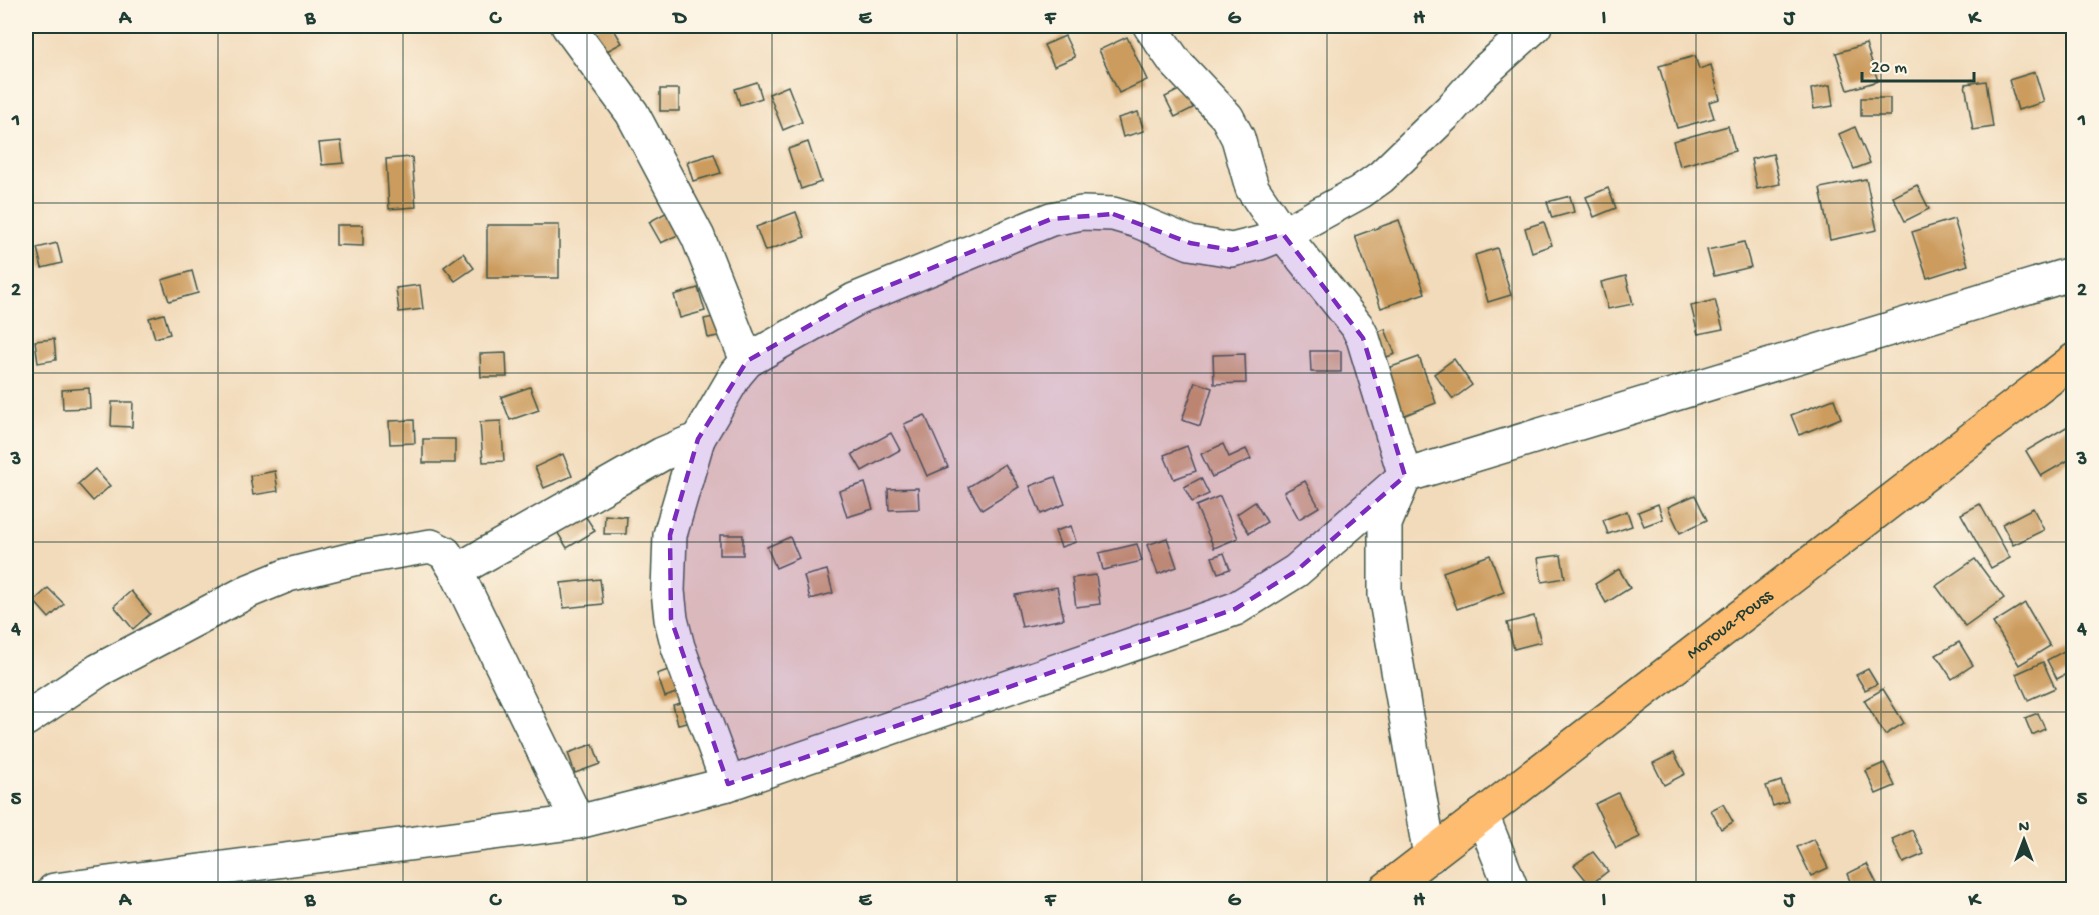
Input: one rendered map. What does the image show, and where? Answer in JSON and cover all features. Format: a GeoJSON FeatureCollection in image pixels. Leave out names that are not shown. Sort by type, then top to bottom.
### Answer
{"type":"FeatureCollection","features":[{"type":"Feature","properties":{"kind":"main road","name":"Moroua-Pouss"},"geometry":{"type":"LineString","coordinates":[[1385,890],[2073,360]]}},
{"type":"Feature","properties":{"kind":"street"},"geometry":{"type":"LineString","coordinates":[[568,26],[632,113],[698,237],[747,361]]}},
{"type":"Feature","properties":{"kind":"street"},"geometry":{"type":"LineString","coordinates":[[1150,26],[1175,62],[1227,117],[1238,138],[1252,188],[1283,234],[1363,338],[1405,476],[1385,524],[1385,594],[1430,856]]}},
{"type":"Feature","properties":{"kind":"street"},"geometry":{"type":"LineString","coordinates":[[728,784],[678,647],[671,619],[668,591],[670,535],[698,439],[736,374],[747,361],[854,300],[1050,219],[1082,213],[1113,214],[1137,221],[1190,243],[1232,250],[1283,234],[1360,192],[1381,177],[1450,110],[1485,71],[1535,26]]}},
{"type":"Feature","properties":{"kind":"street"},"geometry":{"type":"LineString","coordinates":[[54,890],[578,822],[728,784],[1235,609],[1296,571],[1405,476],[2073,273]]}},
{"type":"Feature","properties":{"kind":"street"},"geometry":{"type":"LineString","coordinates":[[456,572],[662,454],[698,439]]}},
{"type":"Feature","properties":{"kind":"street"},"geometry":{"type":"LineString","coordinates":[[26,719],[99,670],[249,591],[288,575],[353,559],[431,546],[445,553],[456,572],[578,822]]}},
{"type":"Feature","properties":{"kind":"street"},"geometry":{"type":"LineString","coordinates":[[1482,815],[1512,890]]}},
{"type":"Feature","properties":{"kind":"highlighted area"},"geometry":{"type":"Polygon","coordinates":[[[1113,214],[1190,243],[1232,250],[1283,234],[1363,338],[1405,476],[1296,571],[1235,609],[728,784],[671,619],[670,535],[698,439],[747,361],[854,300],[1051,219],[1113,214]]]}},
{"type":"Feature","properties":{"kind":"building"},"geometry":{"type":"Polygon","coordinates":[[[612,26],[622,43],[605,52],[592,29],[612,26]]]}},
{"type":"Feature","properties":{"kind":"building"},"geometry":{"type":"Polygon","coordinates":[[[1065,36],[1075,57],[1054,66],[1044,45],[1065,36]]]}},
{"type":"Feature","properties":{"kind":"building"},"geometry":{"type":"Polygon","coordinates":[[[1127,37],[1147,80],[1119,93],[1099,50],[1127,37]]]}},
{"type":"Feature","properties":{"kind":"building"},"geometry":{"type":"Polygon","coordinates":[[[1866,44],[1878,81],[1848,90],[1836,53],[1866,44]]]}},
{"type":"Feature","properties":{"kind":"building"},"geometry":{"type":"Polygon","coordinates":[[[1695,56],[1699,69],[1711,65],[1720,99],[1709,102],[1714,118],[1677,128],[1659,66],[1695,56]]]}},
{"type":"Feature","properties":{"kind":"building"},"geometry":{"type":"Polygon","coordinates":[[[2035,72],[2044,102],[2018,110],[2009,80],[2035,72]]]}},
{"type":"Feature","properties":{"kind":"building"},"geometry":{"type":"Polygon","coordinates":[[[1986,81],[1993,127],[1973,130],[1965,84],[1986,81]]]}},
{"type":"Feature","properties":{"kind":"building"},"geometry":{"type":"Polygon","coordinates":[[[757,82],[762,98],[740,105],[735,89],[757,82]]]}},
{"type":"Feature","properties":{"kind":"building"},"geometry":{"type":"Polygon","coordinates":[[[1830,85],[1833,106],[1814,109],[1811,89],[1830,85]]]}},
{"type":"Feature","properties":{"kind":"building"},"geometry":{"type":"Polygon","coordinates":[[[788,86],[802,122],[783,130],[769,94],[788,86]]]}},
{"type":"Feature","properties":{"kind":"building"},"geometry":{"type":"Polygon","coordinates":[[[1183,88],[1193,108],[1175,117],[1165,97],[1183,88]]]}},
{"type":"Feature","properties":{"kind":"building"},"geometry":{"type":"Polygon","coordinates":[[[660,89],[679,89],[679,111],[660,111],[660,89]]]}},
{"type":"Feature","properties":{"kind":"building"},"geometry":{"type":"Polygon","coordinates":[[[1861,98],[1890,98],[1890,116],[1861,116],[1861,98]]]}},
{"type":"Feature","properties":{"kind":"building"},"geometry":{"type":"Polygon","coordinates":[[[1138,112],[1144,131],[1123,137],[1118,118],[1138,112]]]}},
{"type":"Feature","properties":{"kind":"building"},"geometry":{"type":"Polygon","coordinates":[[[1728,126],[1735,151],[1680,166],[1673,141],[1728,126]]]}},
{"type":"Feature","properties":{"kind":"building"},"geometry":{"type":"Polygon","coordinates":[[[1855,127],[1870,163],[1854,169],[1839,134],[1855,127]]]}},
{"type":"Feature","properties":{"kind":"building"},"geometry":{"type":"Polygon","coordinates":[[[341,141],[344,163],[322,165],[319,143],[341,141]]]}},
{"type":"Feature","properties":{"kind":"building"},"geometry":{"type":"Polygon","coordinates":[[[808,142],[821,182],[801,189],[788,149],[808,142]]]}},
{"type":"Feature","properties":{"kind":"building"},"geometry":{"type":"Polygon","coordinates":[[[714,154],[721,173],[693,181],[687,162],[714,154]]]}},
{"type":"Feature","properties":{"kind":"building"},"geometry":{"type":"Polygon","coordinates":[[[1773,154],[1780,184],[1757,189],[1751,159],[1773,154]]]}},
{"type":"Feature","properties":{"kind":"building"},"geometry":{"type":"Polygon","coordinates":[[[412,157],[416,207],[389,209],[386,159],[412,157]]]}},
{"type":"Feature","properties":{"kind":"building"},"geometry":{"type":"Polygon","coordinates":[[[1866,179],[1877,230],[1830,240],[1820,188],[1866,179]]]}},
{"type":"Feature","properties":{"kind":"building"},"geometry":{"type":"Polygon","coordinates":[[[1917,185],[1929,209],[1905,221],[1893,197],[1917,185]]]}},
{"type":"Feature","properties":{"kind":"building"},"geometry":{"type":"Polygon","coordinates":[[[1608,188],[1616,208],[1594,217],[1586,197],[1608,188]]]}},
{"type":"Feature","properties":{"kind":"building"},"geometry":{"type":"Polygon","coordinates":[[[1570,196],[1574,212],[1552,218],[1547,202],[1570,196]]]}},
{"type":"Feature","properties":{"kind":"building"},"geometry":{"type":"Polygon","coordinates":[[[671,210],[684,232],[661,243],[649,222],[671,210]]]}},
{"type":"Feature","properties":{"kind":"building"},"geometry":{"type":"Polygon","coordinates":[[[796,212],[805,237],[765,251],[756,227],[796,212]]]}},
{"type":"Feature","properties":{"kind":"building"},"geometry":{"type":"Polygon","coordinates":[[[1954,219],[1968,265],[1927,278],[1912,232],[1954,219]]]}},
{"type":"Feature","properties":{"kind":"building"},"geometry":{"type":"Polygon","coordinates":[[[1399,220],[1425,293],[1381,308],[1355,236],[1399,220]]]}},
{"type":"Feature","properties":{"kind":"building"},"geometry":{"type":"Polygon","coordinates":[[[1544,222],[1552,245],[1532,252],[1525,228],[1544,222]]]}},
{"type":"Feature","properties":{"kind":"building"},"geometry":{"type":"Polygon","coordinates":[[[336,225],[363,225],[363,246],[336,245],[336,225]]]}},
{"type":"Feature","properties":{"kind":"building"},"geometry":{"type":"Polygon","coordinates":[[[487,225],[559,225],[559,278],[487,278],[487,225]]]}},
{"type":"Feature","properties":{"kind":"building"},"geometry":{"type":"Polygon","coordinates":[[[1744,242],[1751,267],[1714,276],[1707,250],[1744,242]]]}},
{"type":"Feature","properties":{"kind":"building"},"geometry":{"type":"Polygon","coordinates":[[[57,243],[62,263],[42,268],[37,248],[57,243]]]}},
{"type":"Feature","properties":{"kind":"building"},"geometry":{"type":"Polygon","coordinates":[[[1497,248],[1511,295],[1488,302],[1475,255],[1497,248]]]}},
{"type":"Feature","properties":{"kind":"building"},"geometry":{"type":"Polygon","coordinates":[[[463,253],[474,268],[455,281],[444,267],[463,253]]]}},
{"type":"Feature","properties":{"kind":"building"},"geometry":{"type":"Polygon","coordinates":[[[192,271],[198,293],[169,301],[162,280],[192,271]]]}},
{"type":"Feature","properties":{"kind":"building"},"geometry":{"type":"Polygon","coordinates":[[[1626,276],[1633,304],[1608,309],[1601,282],[1626,276]]]}},
{"type":"Feature","properties":{"kind":"building"},"geometry":{"type":"Polygon","coordinates":[[[420,285],[423,309],[399,312],[396,288],[420,285]]]}},
{"type":"Feature","properties":{"kind":"building"},"geometry":{"type":"Polygon","coordinates":[[[698,288],[705,311],[680,318],[674,295],[698,288]]]}},
{"type":"Feature","properties":{"kind":"building"},"geometry":{"type":"Polygon","coordinates":[[[1715,300],[1723,329],[1698,334],[1691,306],[1715,300]]]}},
{"type":"Feature","properties":{"kind":"building"},"geometry":{"type":"Polygon","coordinates":[[[164,314],[170,334],[155,338],[149,318],[164,314]]]}},
{"type":"Feature","properties":{"kind":"building"},"geometry":{"type":"Polygon","coordinates":[[[723,315],[727,334],[708,338],[704,319],[723,315]]]}},
{"type":"Feature","properties":{"kind":"building"},"geometry":{"type":"Polygon","coordinates":[[[1385,329],[1395,354],[1381,359],[1371,335],[1385,329]]]}},
{"type":"Feature","properties":{"kind":"building"},"geometry":{"type":"Polygon","coordinates":[[[54,339],[56,360],[38,363],[35,341],[54,339]]]}},
{"type":"Feature","properties":{"kind":"building"},"geometry":{"type":"Polygon","coordinates":[[[1310,351],[1341,351],[1341,372],[1311,372],[1310,351]]]}},
{"type":"Feature","properties":{"kind":"building"},"geometry":{"type":"Polygon","coordinates":[[[506,353],[507,377],[481,377],[480,354],[506,353]]]}},
{"type":"Feature","properties":{"kind":"building"},"geometry":{"type":"Polygon","coordinates":[[[1245,354],[1246,383],[1214,384],[1213,355],[1245,354]]]}},
{"type":"Feature","properties":{"kind":"building"},"geometry":{"type":"Polygon","coordinates":[[[1419,357],[1436,403],[1400,417],[1383,370],[1419,357]]]}},
{"type":"Feature","properties":{"kind":"building"},"geometry":{"type":"Polygon","coordinates":[[[1454,359],[1472,385],[1453,399],[1434,374],[1454,359]]]}},
{"type":"Feature","properties":{"kind":"building"},"geometry":{"type":"Polygon","coordinates":[[[1195,382],[1212,388],[1200,426],[1182,420],[1195,382]]]}},
{"type":"Feature","properties":{"kind":"building"},"geometry":{"type":"Polygon","coordinates":[[[530,387],[539,410],[510,420],[501,397],[530,387]]]}},
{"type":"Feature","properties":{"kind":"building"},"geometry":{"type":"Polygon","coordinates":[[[89,388],[90,408],[63,409],[62,390],[89,388]]]}},
{"type":"Feature","properties":{"kind":"building"},"geometry":{"type":"Polygon","coordinates":[[[1834,399],[1841,418],[1799,435],[1791,415],[1834,399]]]}},
{"type":"Feature","properties":{"kind":"building"},"geometry":{"type":"Polygon","coordinates":[[[112,402],[133,402],[132,427],[111,426],[112,402]]]}},
{"type":"Feature","properties":{"kind":"building"},"geometry":{"type":"Polygon","coordinates":[[[925,415],[948,467],[927,476],[904,424],[925,415]]]}},
{"type":"Feature","properties":{"kind":"building"},"geometry":{"type":"Polygon","coordinates":[[[414,420],[415,443],[390,444],[389,421],[414,420]]]}},
{"type":"Feature","properties":{"kind":"building"},"geometry":{"type":"Polygon","coordinates":[[[501,421],[504,461],[483,462],[480,422],[501,421]]]}},
{"type":"Feature","properties":{"kind":"building"},"geometry":{"type":"Polygon","coordinates":[[[2068,426],[2074,435],[2074,457],[2041,476],[2026,451],[2068,426]]]}},
{"type":"Feature","properties":{"kind":"building"},"geometry":{"type":"Polygon","coordinates":[[[891,433],[900,450],[862,471],[852,454],[891,433]]]}},
{"type":"Feature","properties":{"kind":"building"},"geometry":{"type":"Polygon","coordinates":[[[423,439],[455,439],[455,463],[423,463],[423,439]]]}},
{"type":"Feature","properties":{"kind":"building"},"geometry":{"type":"Polygon","coordinates":[[[1223,444],[1229,457],[1246,449],[1251,459],[1212,477],[1201,454],[1223,444]]]}},
{"type":"Feature","properties":{"kind":"building"},"geometry":{"type":"Polygon","coordinates":[[[1187,446],[1196,471],[1174,479],[1164,455],[1187,446]]]}},
{"type":"Feature","properties":{"kind":"building"},"geometry":{"type":"Polygon","coordinates":[[[563,454],[572,476],[544,488],[535,467],[563,454]]]}},
{"type":"Feature","properties":{"kind":"building"},"geometry":{"type":"Polygon","coordinates":[[[1005,464],[1019,487],[982,510],[968,487],[1005,464]]]}},
{"type":"Feature","properties":{"kind":"building"},"geometry":{"type":"Polygon","coordinates":[[[95,469],[110,486],[93,501],[78,484],[95,469]]]}},
{"type":"Feature","properties":{"kind":"building"},"geometry":{"type":"Polygon","coordinates":[[[275,471],[278,491],[253,495],[250,476],[275,471]]]}},
{"type":"Feature","properties":{"kind":"building"},"geometry":{"type":"Polygon","coordinates":[[[1055,477],[1065,504],[1041,514],[1030,486],[1055,477]]]}},
{"type":"Feature","properties":{"kind":"building"},"geometry":{"type":"Polygon","coordinates":[[[1201,478],[1209,494],[1192,502],[1184,487],[1201,478]]]}},
{"type":"Feature","properties":{"kind":"building"},"geometry":{"type":"Polygon","coordinates":[[[1305,481],[1319,507],[1299,519],[1284,492],[1305,481]]]}},
{"type":"Feature","properties":{"kind":"building"},"geometry":{"type":"Polygon","coordinates":[[[865,483],[873,509],[847,517],[839,491],[865,483]]]}},
{"type":"Feature","properties":{"kind":"building"},"geometry":{"type":"Polygon","coordinates":[[[918,488],[919,509],[889,510],[888,489],[918,488]]]}},
{"type":"Feature","properties":{"kind":"building"},"geometry":{"type":"Polygon","coordinates":[[[1695,495],[1707,520],[1680,533],[1668,507],[1695,495]]]}},
{"type":"Feature","properties":{"kind":"building"},"geometry":{"type":"Polygon","coordinates":[[[1220,496],[1238,538],[1214,548],[1196,506],[1220,496]]]}},
{"type":"Feature","properties":{"kind":"building"},"geometry":{"type":"Polygon","coordinates":[[[1255,502],[1267,522],[1249,533],[1237,514],[1255,502]]]}},
{"type":"Feature","properties":{"kind":"building"},"geometry":{"type":"Polygon","coordinates":[[[1658,504],[1663,519],[1644,526],[1638,512],[1658,504]]]}},
{"type":"Feature","properties":{"kind":"building"},"geometry":{"type":"Polygon","coordinates":[[[1980,504],[2010,558],[1991,568],[1961,514],[1980,504]]]}},
{"type":"Feature","properties":{"kind":"building"},"geometry":{"type":"Polygon","coordinates":[[[2033,508],[2044,530],[2013,545],[2002,524],[2033,508]]]}},
{"type":"Feature","properties":{"kind":"building"},"geometry":{"type":"Polygon","coordinates":[[[1627,511],[1632,526],[1608,534],[1603,520],[1627,511]]]}},
{"type":"Feature","properties":{"kind":"building"},"geometry":{"type":"Polygon","coordinates":[[[584,514],[595,531],[567,548],[556,530],[584,514]]]}},
{"type":"Feature","properties":{"kind":"building"},"geometry":{"type":"Polygon","coordinates":[[[605,515],[627,517],[626,534],[604,534],[605,515]]]}},
{"type":"Feature","properties":{"kind":"building"},"geometry":{"type":"Polygon","coordinates":[[[1071,526],[1076,542],[1061,547],[1055,531],[1071,526]]]}},
{"type":"Feature","properties":{"kind":"building"},"geometry":{"type":"Polygon","coordinates":[[[720,535],[743,535],[743,555],[720,555],[720,535]]]}},
{"type":"Feature","properties":{"kind":"building"},"geometry":{"type":"Polygon","coordinates":[[[790,537],[799,558],[776,568],[767,547],[790,537]]]}},
{"type":"Feature","properties":{"kind":"building"},"geometry":{"type":"Polygon","coordinates":[[[1167,538],[1177,567],[1158,574],[1147,545],[1167,538]]]}},
{"type":"Feature","properties":{"kind":"building"},"geometry":{"type":"Polygon","coordinates":[[[1137,544],[1142,561],[1103,570],[1099,553],[1137,544]]]}},
{"type":"Feature","properties":{"kind":"building"},"geometry":{"type":"Polygon","coordinates":[[[1224,553],[1230,569],[1218,573],[1212,557],[1224,553]]]}},
{"type":"Feature","properties":{"kind":"building"},"geometry":{"type":"Polygon","coordinates":[[[1490,555],[1504,592],[1457,609],[1443,572],[1490,555]]]}},
{"type":"Feature","properties":{"kind":"building"},"geometry":{"type":"Polygon","coordinates":[[[1561,555],[1565,578],[1542,582],[1538,558],[1561,555]]]}},
{"type":"Feature","properties":{"kind":"building"},"geometry":{"type":"Polygon","coordinates":[[[1975,559],[2004,598],[1965,626],[1936,586],[1975,559]]]}},
{"type":"Feature","properties":{"kind":"building"},"geometry":{"type":"Polygon","coordinates":[[[1619,569],[1630,588],[1606,603],[1595,584],[1619,569]]]}},
{"type":"Feature","properties":{"kind":"building"},"geometry":{"type":"Polygon","coordinates":[[[827,570],[833,593],[810,599],[804,576],[827,570]]]}},
{"type":"Feature","properties":{"kind":"building"},"geometry":{"type":"Polygon","coordinates":[[[1096,575],[1100,604],[1076,607],[1072,578],[1096,575]]]}},
{"type":"Feature","properties":{"kind":"building"},"geometry":{"type":"Polygon","coordinates":[[[600,579],[603,604],[564,608],[561,583],[600,579]]]}},
{"type":"Feature","properties":{"kind":"building"},"geometry":{"type":"Polygon","coordinates":[[[1057,587],[1064,619],[1022,627],[1015,595],[1057,587]]]}},
{"type":"Feature","properties":{"kind":"building"},"geometry":{"type":"Polygon","coordinates":[[[48,588],[64,604],[49,618],[34,601],[48,588]]]}},
{"type":"Feature","properties":{"kind":"building"},"geometry":{"type":"Polygon","coordinates":[[[131,591],[150,614],[133,629],[114,606],[131,591]]]}},
{"type":"Feature","properties":{"kind":"building"},"geometry":{"type":"Polygon","coordinates":[[[2025,603],[2050,646],[2019,665],[1993,623],[2025,603]]]}},
{"type":"Feature","properties":{"kind":"building"},"geometry":{"type":"Polygon","coordinates":[[[1534,616],[1541,642],[1514,649],[1507,623],[1534,616]]]}},
{"type":"Feature","properties":{"kind":"building"},"geometry":{"type":"Polygon","coordinates":[[[1959,642],[1973,665],[1952,679],[1936,655],[1959,642]]]}},
{"type":"Feature","properties":{"kind":"building"},"geometry":{"type":"Polygon","coordinates":[[[2066,650],[2074,665],[2074,670],[2057,679],[2047,660],[2066,650]]]}},
{"type":"Feature","properties":{"kind":"building"},"geometry":{"type":"Polygon","coordinates":[[[2043,662],[2055,688],[2028,700],[2016,674],[2043,662]]]}},
{"type":"Feature","properties":{"kind":"building"},"geometry":{"type":"Polygon","coordinates":[[[676,667],[684,690],[665,697],[657,674],[676,667]]]}},
{"type":"Feature","properties":{"kind":"building"},"geometry":{"type":"Polygon","coordinates":[[[1868,669],[1877,684],[1865,690],[1856,675],[1868,669]]]}},
{"type":"Feature","properties":{"kind":"building"},"geometry":{"type":"Polygon","coordinates":[[[1883,689],[1904,723],[1885,735],[1864,700],[1883,689]]]}},
{"type":"Feature","properties":{"kind":"building"},"geometry":{"type":"Polygon","coordinates":[[[692,700],[697,721],[678,725],[673,705],[692,700]]]}},
{"type":"Feature","properties":{"kind":"building"},"geometry":{"type":"Polygon","coordinates":[[[2038,713],[2045,729],[2032,735],[2025,718],[2038,713]]]}},
{"type":"Feature","properties":{"kind":"building"},"geometry":{"type":"Polygon","coordinates":[[[593,744],[600,764],[575,773],[568,753],[593,744]]]}},
{"type":"Feature","properties":{"kind":"building"},"geometry":{"type":"Polygon","coordinates":[[[1674,753],[1685,774],[1664,785],[1653,763],[1674,753]]]}},
{"type":"Feature","properties":{"kind":"building"},"geometry":{"type":"Polygon","coordinates":[[[1884,763],[1895,786],[1876,794],[1866,771],[1884,763]]]}},
{"type":"Feature","properties":{"kind":"building"},"geometry":{"type":"Polygon","coordinates":[[[1781,781],[1788,801],[1773,806],[1766,786],[1781,781]]]}},
{"type":"Feature","properties":{"kind":"building"},"geometry":{"type":"Polygon","coordinates":[[[1618,793],[1640,837],[1616,848],[1595,804],[1618,793]]]}},
{"type":"Feature","properties":{"kind":"building"},"geometry":{"type":"Polygon","coordinates":[[[1723,804],[1733,822],[1721,829],[1711,810],[1723,804]]]}},
{"type":"Feature","properties":{"kind":"building"},"geometry":{"type":"Polygon","coordinates":[[[1912,830],[1924,854],[1903,863],[1892,839],[1912,830]]]}},
{"type":"Feature","properties":{"kind":"building"},"geometry":{"type":"Polygon","coordinates":[[[1814,839],[1828,868],[1811,876],[1797,847],[1814,839]]]}},
{"type":"Feature","properties":{"kind":"building"},"geometry":{"type":"Polygon","coordinates":[[[1593,852],[1608,871],[1590,885],[1574,865],[1593,852]]]}},
{"type":"Feature","properties":{"kind":"building"},"geometry":{"type":"Polygon","coordinates":[[[1867,864],[1880,890],[1854,890],[1847,874],[1867,864]]]}}]}
